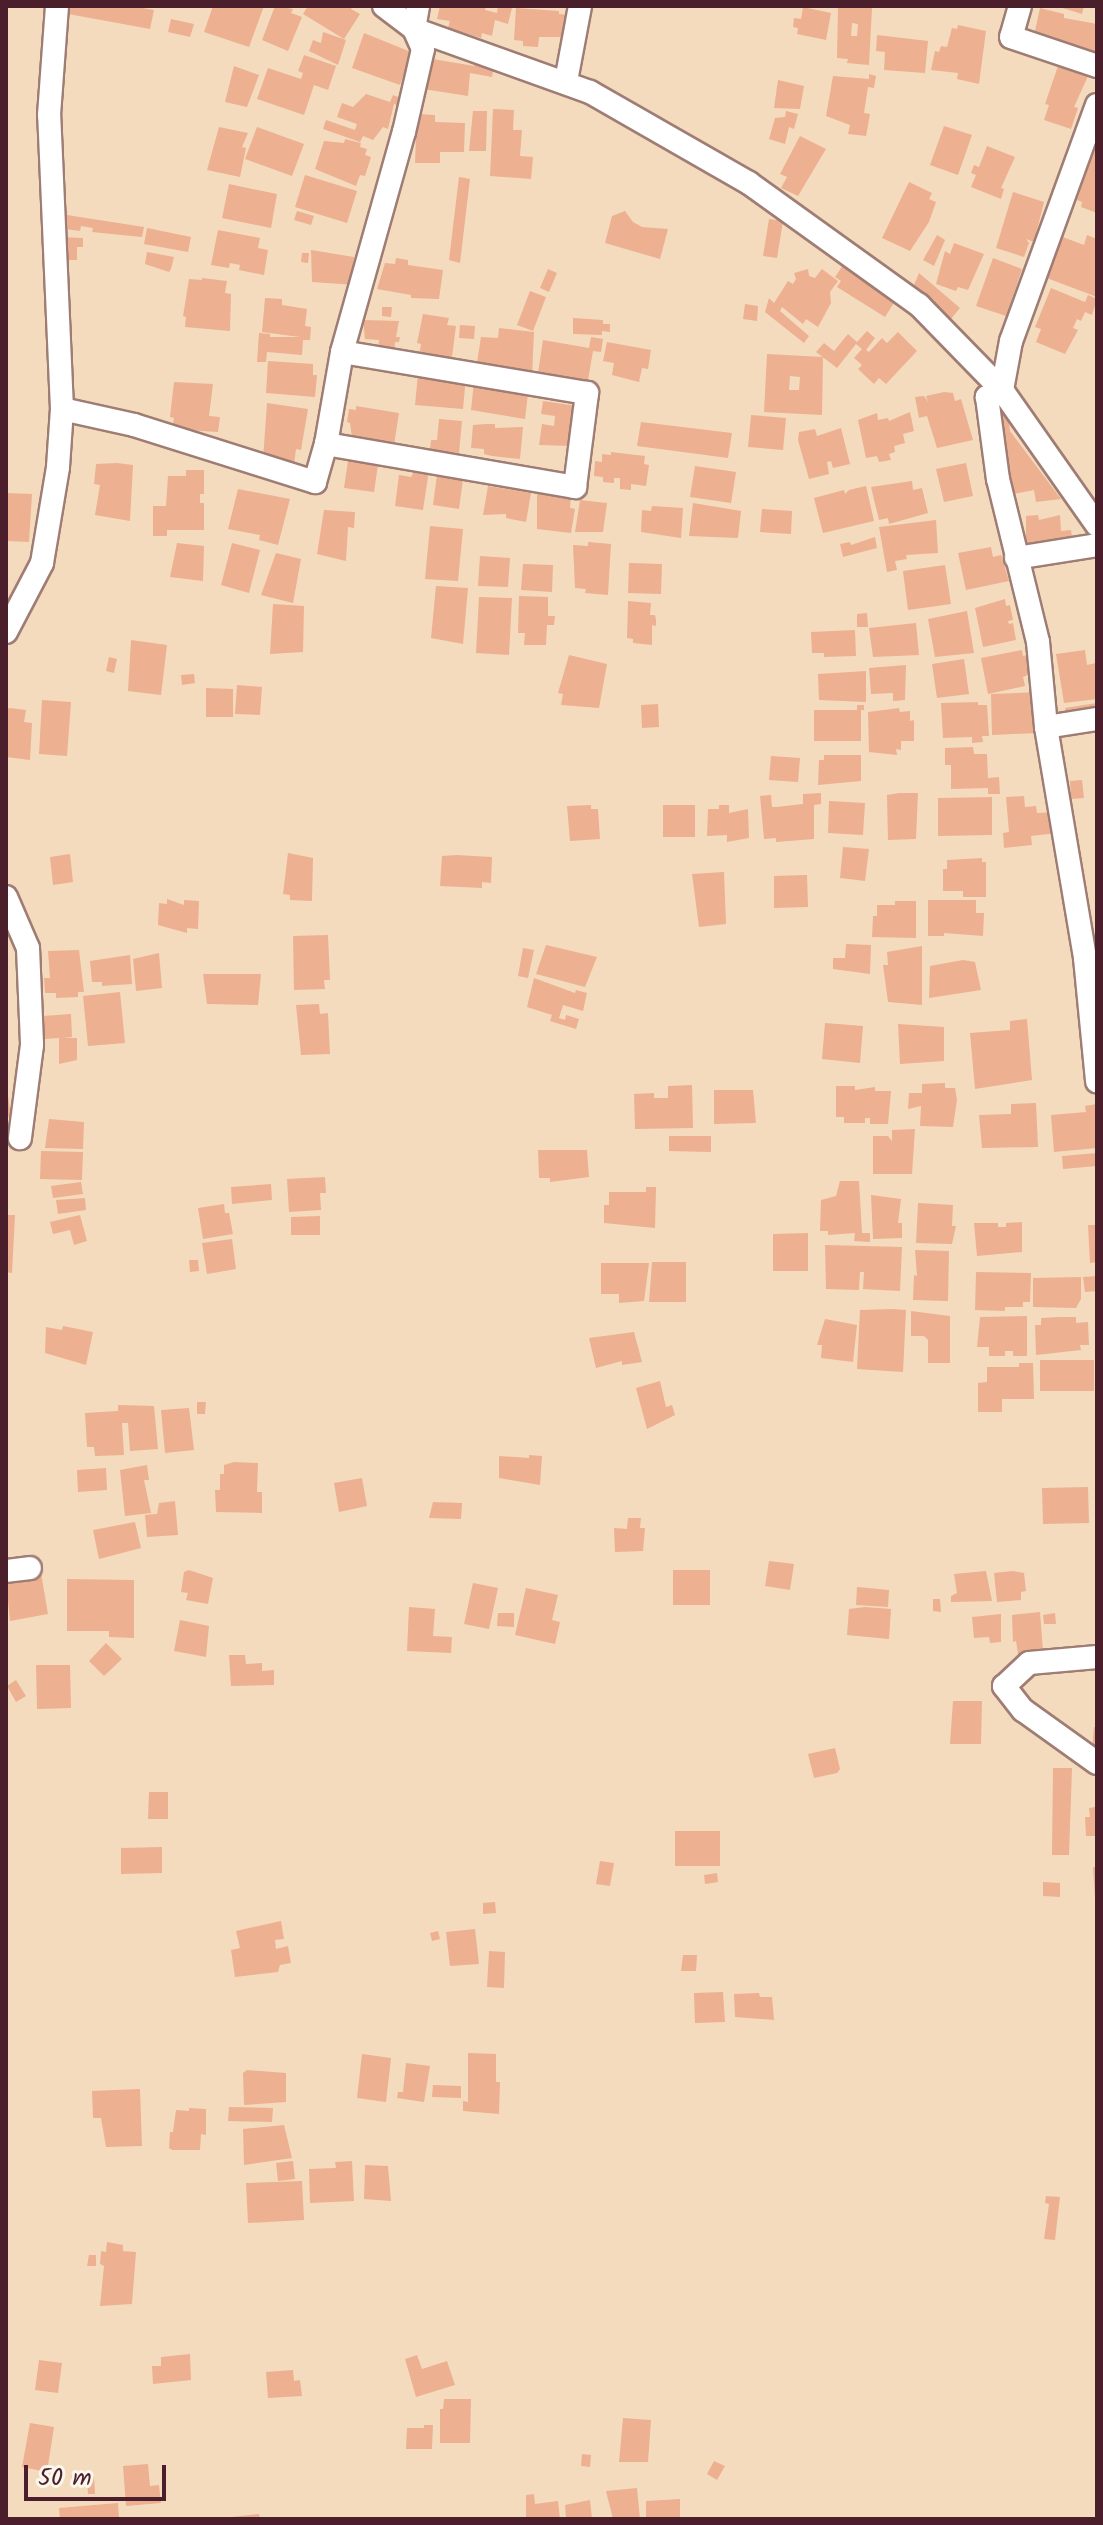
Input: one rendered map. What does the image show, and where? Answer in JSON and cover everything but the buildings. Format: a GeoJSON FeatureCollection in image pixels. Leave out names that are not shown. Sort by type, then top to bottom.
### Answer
{"type":"FeatureCollection","features":[{"type":"Feature","properties":{"kind":"street"},"geometry":{"type":"LineString","coordinates":[[6,632],[42,563],[54,498],[62,409],[49,115],[57,6]]}},
{"type":"Feature","properties":{"kind":"street"},"geometry":{"type":"LineString","coordinates":[[384,6],[414,29],[566,81],[749,183],[919,305],[1002,390],[1097,525]]}},
{"type":"Feature","properties":{"kind":"street"},"geometry":{"type":"LineString","coordinates":[[62,409],[134,425],[315,482],[326,444],[342,352],[404,132],[423,49],[414,29],[418,6]]}},
{"type":"Feature","properties":{"kind":"street"},"geometry":{"type":"LineString","coordinates":[[566,81],[580,6]]}},
{"type":"Feature","properties":{"kind":"street"},"geometry":{"type":"LineString","coordinates":[[1020,6],[1011,37],[1097,66]]}},
{"type":"Feature","properties":{"kind":"street"},"geometry":{"type":"LineString","coordinates":[[1002,390],[1011,341],[1097,105]]}},
{"type":"Feature","properties":{"kind":"street"},"geometry":{"type":"LineString","coordinates":[[326,444],[575,487],[587,393],[342,352]]}},
{"type":"Feature","properties":{"kind":"street"},"geometry":{"type":"LineString","coordinates":[[1002,390],[987,397],[998,479],[1038,642],[1046,727],[1085,958],[1097,1081]]}},
{"type":"Feature","properties":{"kind":"street"},"geometry":{"type":"LineString","coordinates":[[1016,558],[1097,545]]}},
{"type":"Feature","properties":{"kind":"street"},"geometry":{"type":"LineString","coordinates":[[1046,727],[1097,719]]}},
{"type":"Feature","properties":{"kind":"street"},"geometry":{"type":"LineString","coordinates":[[6,897],[28,948],[32,1045],[20,1138]]}},
{"type":"Feature","properties":{"kind":"street"},"geometry":{"type":"LineString","coordinates":[[6,1571],[30,1568]]}},
{"type":"Feature","properties":{"kind":"street"},"geometry":{"type":"LineString","coordinates":[[1097,1657],[1029,1663],[1004,1686],[1023,1710],[1097,1763]]}}]}
